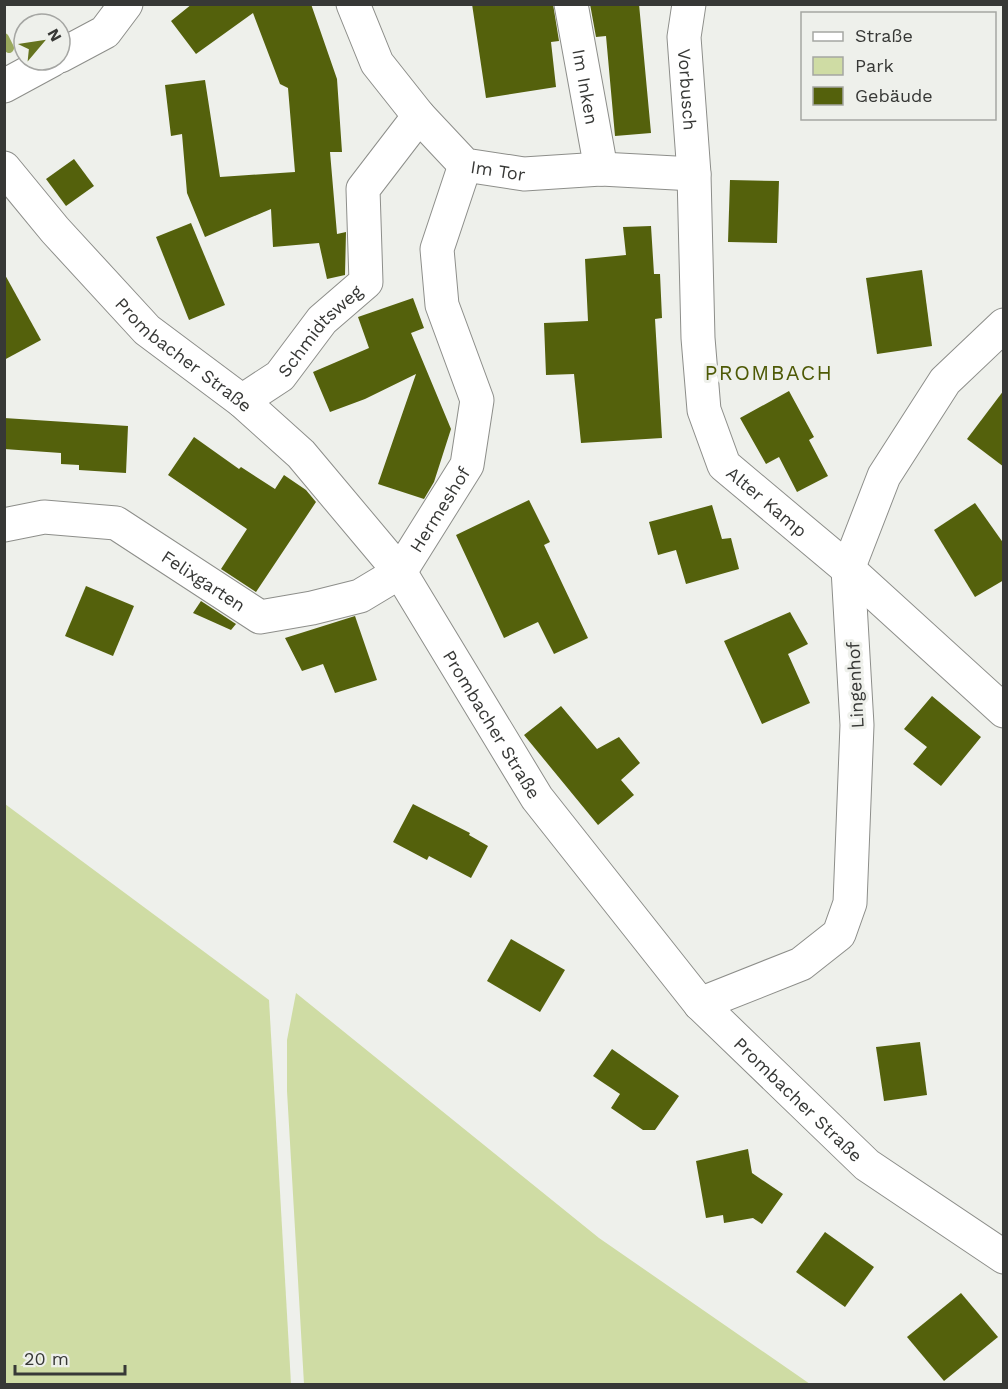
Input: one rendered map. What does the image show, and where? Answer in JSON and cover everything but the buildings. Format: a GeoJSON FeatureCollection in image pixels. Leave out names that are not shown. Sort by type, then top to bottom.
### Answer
{"type":"FeatureCollection","features":[{"type":"Feature","properties":{"kind":"street"},"geometry":{"type":"LineString","coordinates":[[72,50],[105,32],[126,4]]}},
{"type":"Feature","properties":{"kind":"street","name":"Im Tor"},"geometry":{"type":"LineString","coordinates":[[353,4],[377,63],[419,116],[465,165],[525,174],[601,169],[694,174]]}},
{"type":"Feature","properties":{"kind":"street","name":"Im Inken"},"geometry":{"type":"LineString","coordinates":[[571,4],[601,169]]}},
{"type":"Feature","properties":{"kind":"street","name":"Vorbusch"},"geometry":{"type":"LineString","coordinates":[[689,4],[684,37],[694,174]]}},
{"type":"Feature","properties":{"kind":"street"},"geometry":{"type":"LineString","coordinates":[[4,86],[30,72]]}},
{"type":"Feature","properties":{"kind":"street","name":"Schmidtsweg"},"geometry":{"type":"LineString","coordinates":[[242,401],[280,376],[322,320],[366,282],[363,189],[419,116]]}},
{"type":"Feature","properties":{"kind":"street","name":"Hermeshof"},"geometry":{"type":"LineString","coordinates":[[400,572],[467,465],[477,400],[442,305],[437,249],[465,165]]}},
{"type":"Feature","properties":{"kind":"street","name":"Prombacher Straße"},"geometry":{"type":"LineString","coordinates":[[4,168],[55,230],[147,330],[242,401],[301,454],[400,572],[537,798],[700,1004],[867,1165],[1004,1257]]}},
{"type":"Feature","properties":{"kind":"street","name":"Alter Kamp"},"geometry":{"type":"LineString","coordinates":[[694,174],[698,338],[704,410],[724,465],[848,569],[1004,711]]}},
{"type":"Feature","properties":{"kind":"street","name":"Lingenhof"},"geometry":{"type":"LineString","coordinates":[[700,1004],[801,964],[839,933],[850,903],[857,725],[848,569],[884,476],[945,381],[1004,325]]}},
{"type":"Feature","properties":{"kind":"street","name":"Felixgarten"},"geometry":{"type":"LineString","coordinates":[[4,525],[44,517],[116,523],[260,616],[312,608],[360,596],[400,572]]}},
{"type":"Feature","properties":{"kind":"green space"},"geometry":{"type":"Polygon","coordinates":[[[5,804],[269,1000],[291,1384],[5,1384],[5,804]]]}},
{"type":"Feature","properties":{"kind":"green space"},"geometry":{"type":"Polygon","coordinates":[[[296,993],[599,1238],[810,1384],[304,1384],[287,1091],[287,1040],[296,993]]]}},
{"type":"Feature","properties":{"kind":"waterway"},"geometry":{"type":"LineString","coordinates":[[4,38],[9,48]]}},
{"type":"Feature","properties":{"kind":"district","name":"PROMBACH"},"geometry":{"type":"Point","coordinates":[769,372]}}]}
